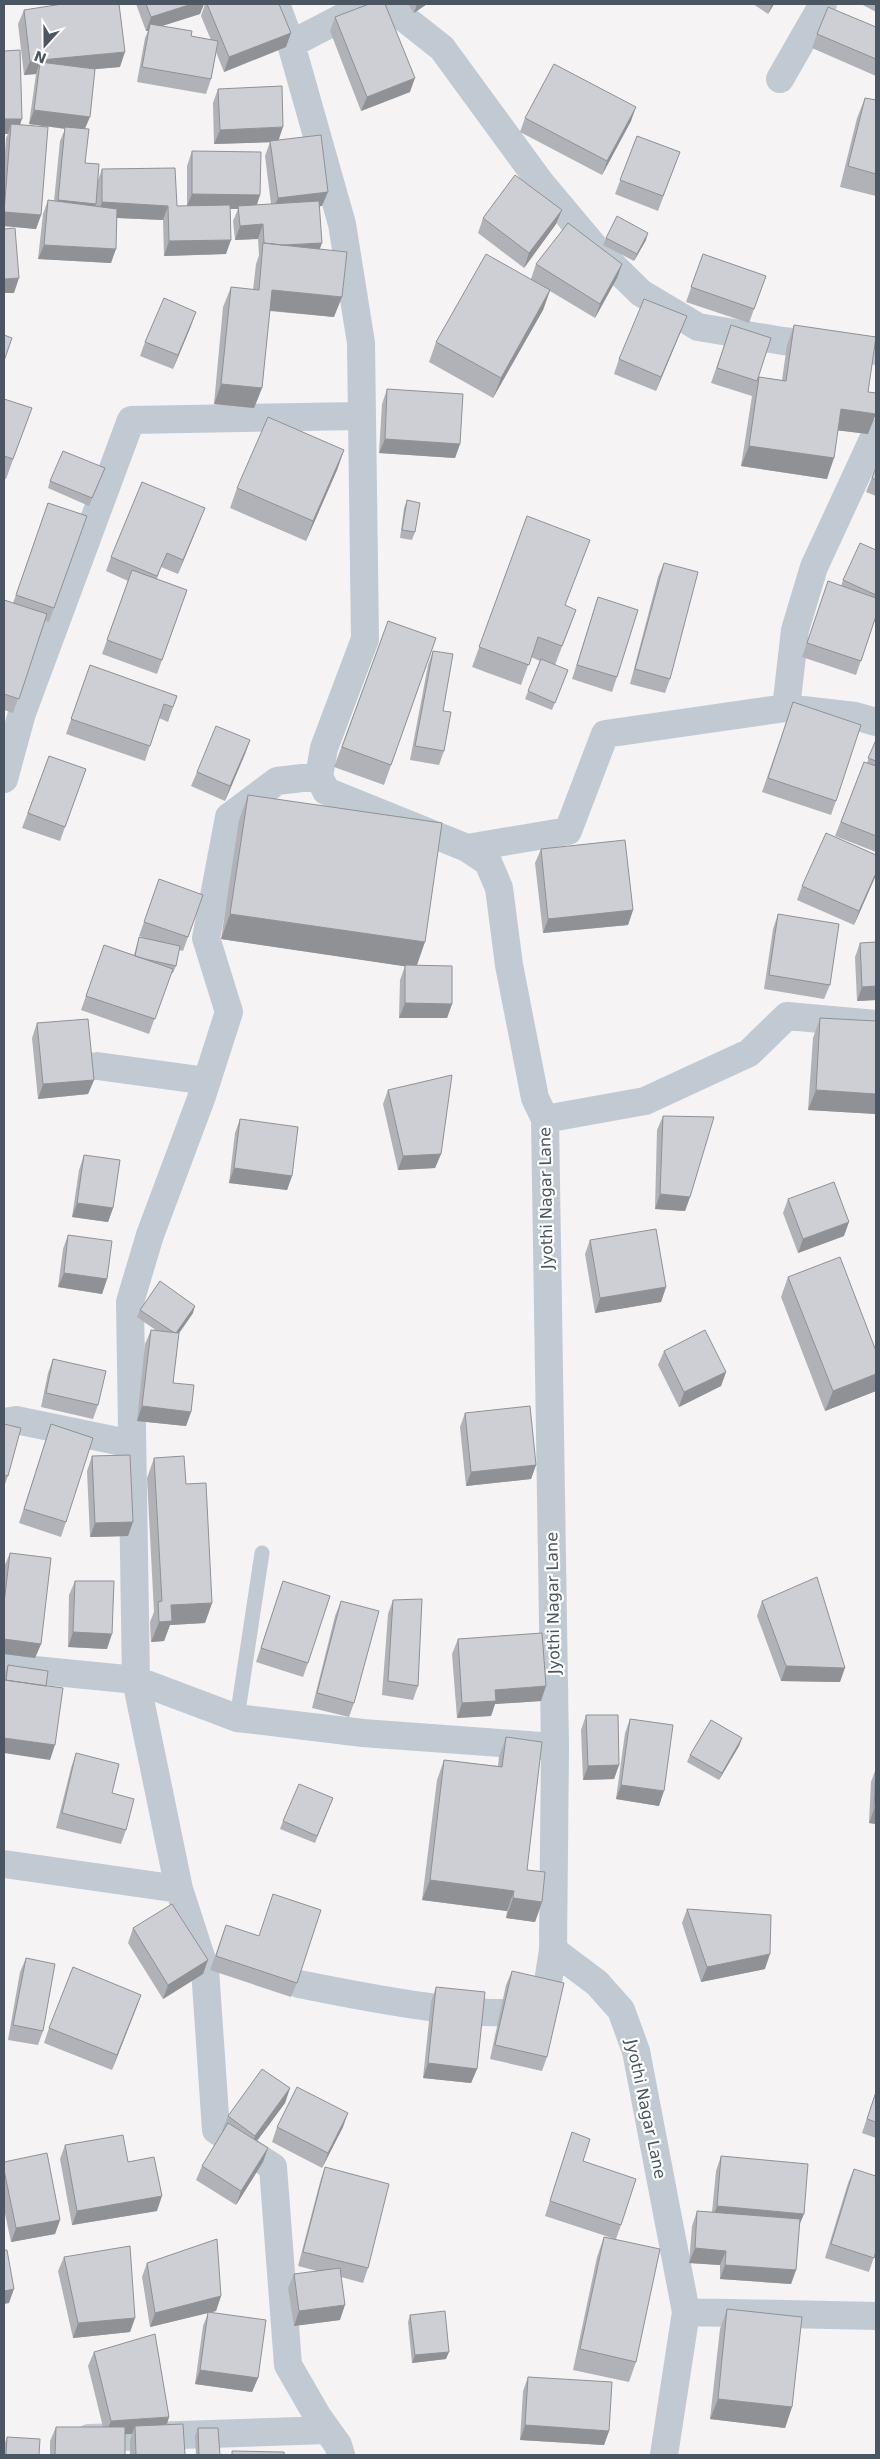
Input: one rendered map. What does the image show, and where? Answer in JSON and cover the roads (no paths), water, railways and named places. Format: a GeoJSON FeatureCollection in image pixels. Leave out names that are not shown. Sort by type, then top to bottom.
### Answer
{"type":"FeatureCollection","features":[{"type":"Feature","properties":{"kind":"street"},"geometry":{"type":"LineString","coordinates":[[276,4],[291,44],[342,224],[361,343],[360,416],[366,590],[365,639],[324,748],[319,776],[326,792],[468,848],[488,862],[499,888],[509,965],[535,1098],[545,1119]]}},
{"type":"Feature","properties":{"kind":"street"},"geometry":{"type":"LineString","coordinates":[[780,79],[823,4]]}},
{"type":"Feature","properties":{"kind":"street"},"geometry":{"type":"LineString","coordinates":[[291,44],[348,14],[390,7],[442,48],[540,182],[597,250],[641,293],[698,327],[783,341],[876,351]]}},
{"type":"Feature","properties":{"kind":"street"},"geometry":{"type":"LineString","coordinates":[[4,779],[22,713],[131,420],[360,416]]}},
{"type":"Feature","properties":{"kind":"street"},"geometry":{"type":"LineString","coordinates":[[786,708],[795,630],[814,567],[876,433]]}},
{"type":"Feature","properties":{"kind":"street"},"geometry":{"type":"LineString","coordinates":[[468,848],[568,831],[605,734],[786,708],[855,716],[876,722]]}},
{"type":"Feature","properties":{"kind":"street"},"geometry":{"type":"LineString","coordinates":[[319,776],[277,781],[229,817],[206,938],[229,1012],[207,1081],[150,1235],[130,1302],[136,1680],[180,1889],[205,1969],[216,2130],[273,2167],[288,2364],[338,2446],[341,2455]]}},
{"type":"Feature","properties":{"kind":"street","name":"Jyothi Nagar Lane"},"geometry":{"type":"LineString","coordinates":[[664,2455],[686,2312],[636,2051],[621,2010],[596,1983],[553,1950],[555,1747],[545,1119],[645,1100],[749,1053],[786,1016],[876,1024]]}},
{"type":"Feature","properties":{"kind":"street"},"geometry":{"type":"LineString","coordinates":[[97,1066],[207,1081]]}},
{"type":"Feature","properties":{"kind":"street"},"geometry":{"type":"LineString","coordinates":[[4,1422],[16,1420],[132,1444]]}},
{"type":"Feature","properties":{"kind":"street"},"geometry":{"type":"LineString","coordinates":[[4,1667],[136,1680],[237,1718],[363,1732],[555,1747]]}},
{"type":"Feature","properties":{"kind":"street"},"geometry":{"type":"LineString","coordinates":[[4,1864],[180,1889]]}},
{"type":"Feature","properties":{"kind":"street"},"geometry":{"type":"LineString","coordinates":[[299,1984],[445,2010],[529,2010],[545,2001],[553,1950]]}},
{"type":"Feature","properties":{"kind":"street"},"geometry":{"type":"LineString","coordinates":[[686,2312],[876,2316]]}},
{"type":"Feature","properties":{"kind":"street"},"geometry":{"type":"LineString","coordinates":[[61,2438],[327,2430]]}},
{"type":"Feature","properties":{"kind":"lane"},"geometry":{"type":"LineString","coordinates":[[237,1718],[262,1553]]}}]}
